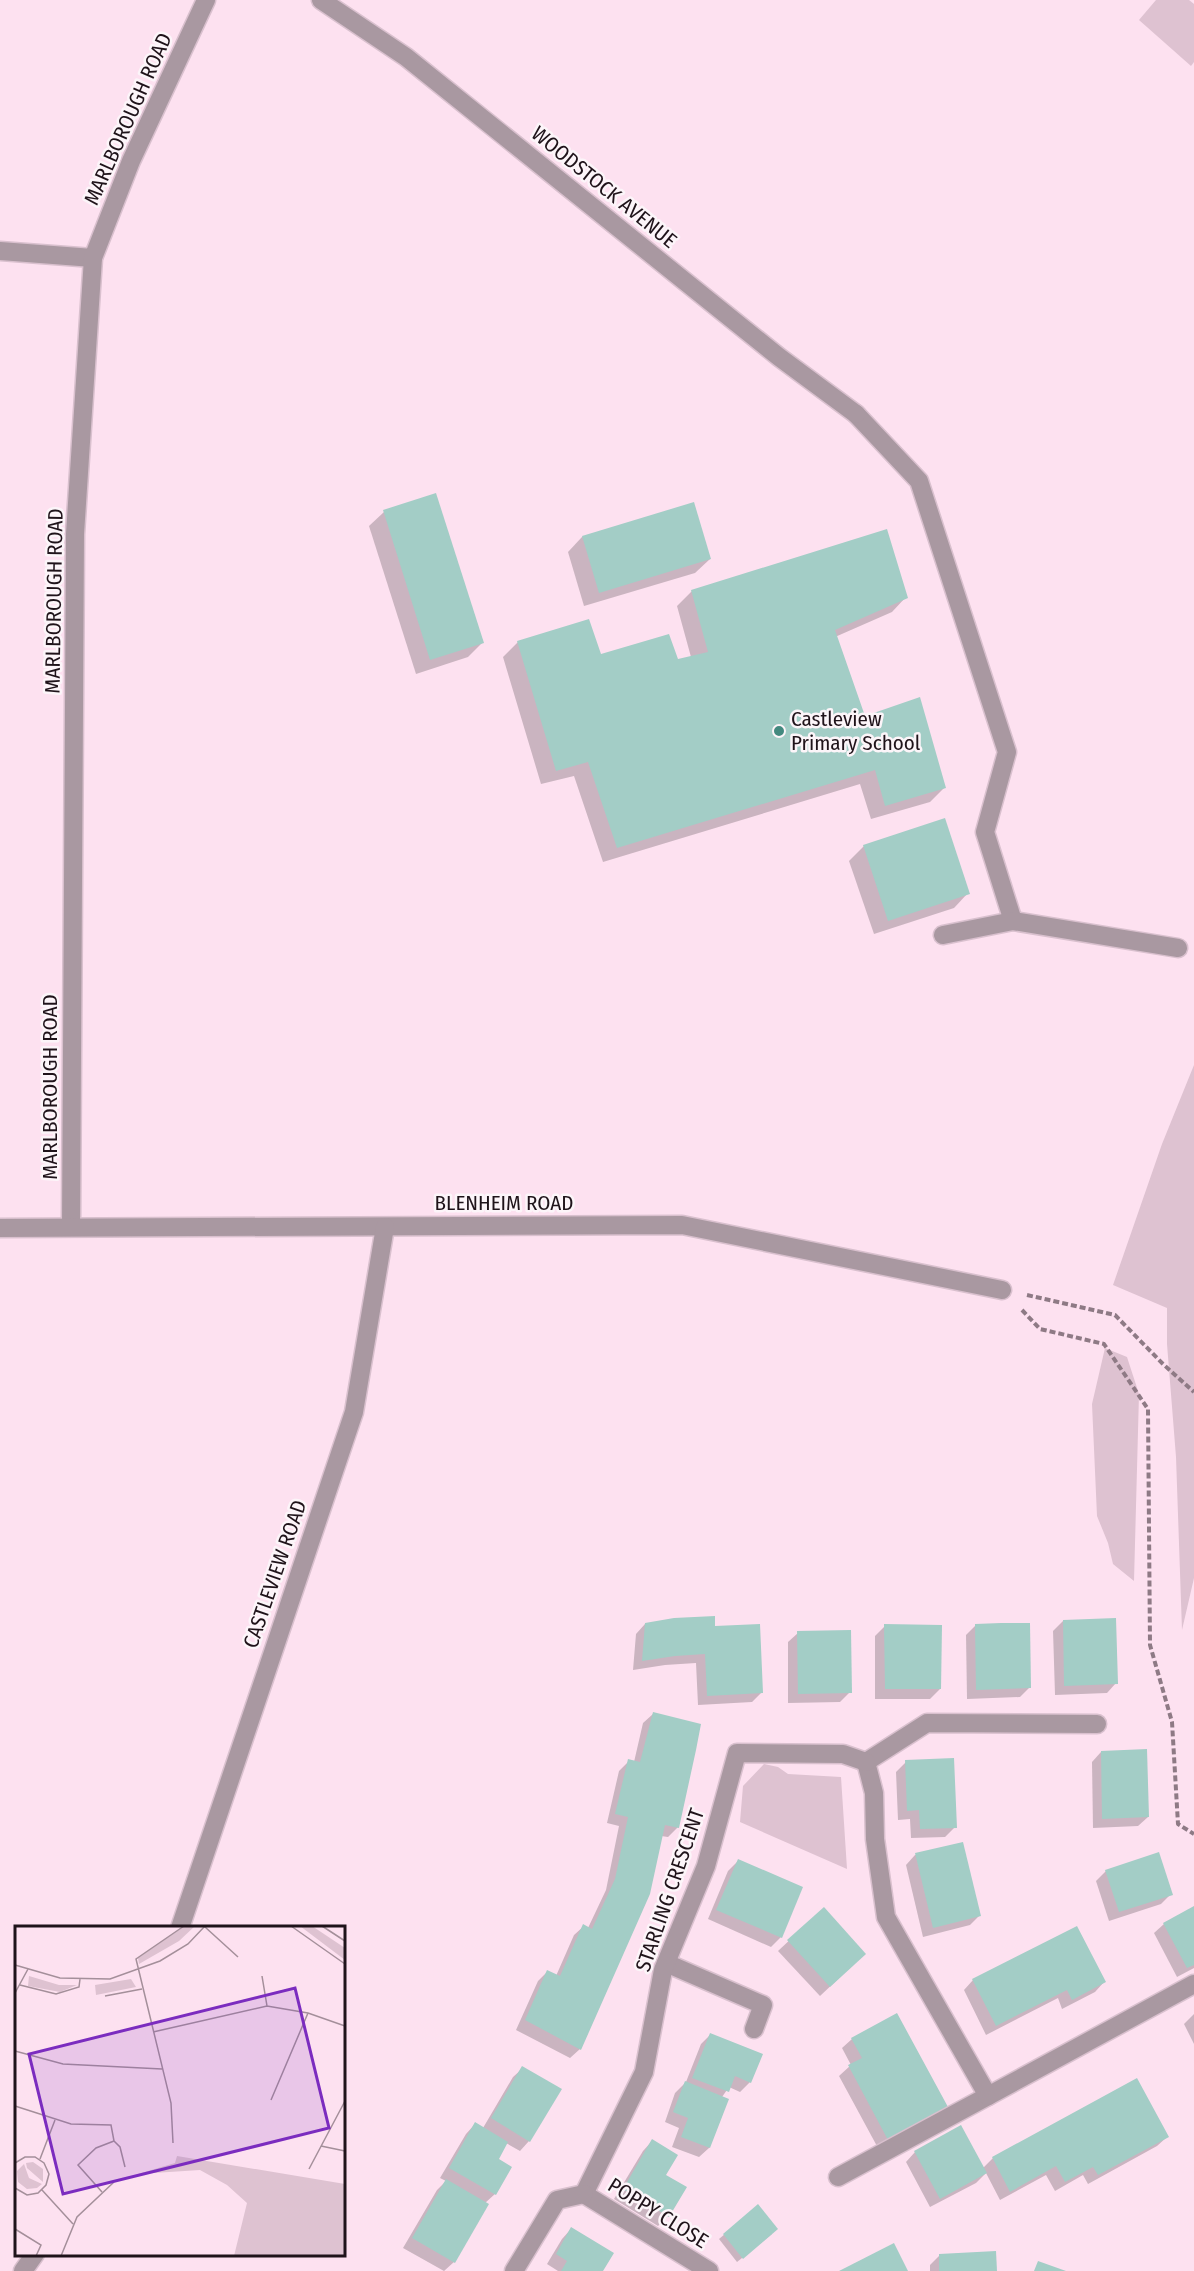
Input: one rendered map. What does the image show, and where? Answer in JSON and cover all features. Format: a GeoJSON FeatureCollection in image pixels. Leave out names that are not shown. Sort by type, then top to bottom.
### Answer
{"type":"FeatureCollection","features":[{"type":"Feature","properties":{"kind":"street","name":"MARLBOROUGH ROAD"},"geometry":{"type":"LineString","coordinates":[[71,1227],[75,534],[93,258],[131,161],[206,0]]}},
{"type":"Feature","properties":{"kind":"street","name":"WOODSTOCK AVENUE"},"geometry":{"type":"LineString","coordinates":[[321,0],[406,57],[779,357],[856,414],[919,481],[1007,752],[986,832],[1013,921]]}},
{"type":"Feature","properties":{"kind":"street"},"geometry":{"type":"LineString","coordinates":[[0,251],[93,258]]}},
{"type":"Feature","properties":{"kind":"street"},"geometry":{"type":"LineString","coordinates":[[943,935],[1013,921],[1178,948]]}},
{"type":"Feature","properties":{"kind":"street","name":"BLENHEIM ROAD"},"geometry":{"type":"LineString","coordinates":[[0,1228],[682,1224],[1002,1290]]}},
{"type":"Feature","properties":{"kind":"street","name":"CASTLEVIEW ROAD"},"geometry":{"type":"LineString","coordinates":[[181,1926],[354,1412],[386,1227]]}},
{"type":"Feature","properties":{"kind":"street"},"geometry":{"type":"LineString","coordinates":[[988,2096],[886,1917],[875,1839],[874,1793],[866,1762],[927,1723],[1097,1724]]}},
{"type":"Feature","properties":{"kind":"street","name":"STARLING CRESCENT"},"geometry":{"type":"LineString","coordinates":[[584,2194],[644,2072],[666,1963],[706,1866],[737,1752],[843,1754],[866,1762]]}},
{"type":"Feature","properties":{"kind":"street"},"geometry":{"type":"LineString","coordinates":[[666,1963],[763,2005],[754,2029]]}},
{"type":"Feature","properties":{"kind":"street"},"geometry":{"type":"LineString","coordinates":[[838,2177],[1194,1984]]}},
{"type":"Feature","properties":{"kind":"street"},"geometry":{"type":"LineString","coordinates":[[514,2271],[557,2200],[584,2194]]}},
{"type":"Feature","properties":{"kind":"street","name":"POPPY CLOSE"},"geometry":{"type":"LineString","coordinates":[[584,2194],[709,2271]]}},
{"type":"Feature","properties":{"kind":"street"},"geometry":{"type":"LineString","coordinates":[[23,2271],[34,2256]]}},
{"type":"Feature","properties":{"kind":"path"},"geometry":{"type":"LineString","coordinates":[[1002,1290],[1115,1315],[1194,1392]]}},
{"type":"Feature","properties":{"kind":"path"},"geometry":{"type":"LineString","coordinates":[[1002,1290],[1040,1329],[1104,1344],[1148,1409],[1150,1645],[1172,1722],[1178,1824],[1194,1834]]}},
{"type":"Feature","properties":{"kind":"shaded area"},"geometry":{"type":"Polygon","coordinates":[[[1156,0],[1189,0],[1194,4],[1194,62],[1191,66],[1139,20],[1156,0]]]}},
{"type":"Feature","properties":{"kind":"shaded area"},"geometry":{"type":"Polygon","coordinates":[[[1194,1065],[1194,1578],[1182,1630],[1176,1457],[1167,1344],[1167,1308],[1113,1285],[1162,1144],[1194,1065]]]}},
{"type":"Feature","properties":{"kind":"shaded area"},"geometry":{"type":"Polygon","coordinates":[[[1105,1348],[1127,1357],[1139,1394],[1134,1581],[1113,1564],[1108,1543],[1097,1516],[1092,1404],[1105,1348]]]}},
{"type":"Feature","properties":{"kind":"shaded area"},"geometry":{"type":"Polygon","coordinates":[[[764,1764],[778,1767],[788,1774],[841,1777],[847,1869],[740,1822],[743,1786],[764,1764]]]}},
{"type":"Feature","properties":{"kind":"building"},"geometry":{"type":"Polygon","coordinates":[[[436,493],[484,643],[430,660],[383,510],[436,493]]]}},
{"type":"Feature","properties":{"kind":"building"},"geometry":{"type":"Polygon","coordinates":[[[694,502],[711,559],[599,593],[582,536],[694,502]]]}},
{"type":"Feature","properties":{"kind":"building"},"geometry":{"type":"Polygon","coordinates":[[[887,529],[908,598],[835,630],[865,716],[920,697],[946,788],[885,806],[875,770],[617,848],[588,762],[556,771],[517,641],[589,619],[601,654],[669,634],[678,659],[708,652],[691,590],[887,529]]]}},
{"type":"Feature","properties":{"kind":"building"},"geometry":{"type":"Polygon","coordinates":[[[945,818],[970,894],[888,921],[863,845],[945,818]]]}},
{"type":"Feature","properties":{"kind":"building"},"geometry":{"type":"Polygon","coordinates":[[[715,1616],[715,1626],[760,1624],[763,1693],[707,1696],[705,1654],[642,1661],[645,1623],[674,1618],[715,1616]]]}},
{"type":"Feature","properties":{"kind":"building"},"geometry":{"type":"Polygon","coordinates":[[[1116,1618],[1118,1684],[1064,1686],[1063,1620],[1116,1618]]]}},
{"type":"Feature","properties":{"kind":"building"},"geometry":{"type":"Polygon","coordinates":[[[1030,1623],[1031,1688],[976,1690],[975,1624],[1030,1623]]]}},
{"type":"Feature","properties":{"kind":"building"},"geometry":{"type":"Polygon","coordinates":[[[884,1624],[942,1625],[941,1689],[885,1689],[884,1624]]]}},
{"type":"Feature","properties":{"kind":"building"},"geometry":{"type":"Polygon","coordinates":[[[851,1630],[852,1693],[798,1694],[797,1631],[851,1630]]]}},
{"type":"Feature","properties":{"kind":"building"},"geometry":{"type":"Polygon","coordinates":[[[653,1712],[701,1724],[696,1750],[679,1828],[665,1825],[650,1894],[581,2050],[525,2020],[547,1970],[560,1976],[583,1924],[592,1929],[615,1879],[628,1817],[615,1814],[628,1759],[640,1762],[653,1712]]]}},
{"type":"Feature","properties":{"kind":"building"},"geometry":{"type":"Polygon","coordinates":[[[1147,1749],[1149,1817],[1102,1819],[1101,1751],[1147,1749]]]}},
{"type":"Feature","properties":{"kind":"building"},"geometry":{"type":"Polygon","coordinates":[[[954,1758],[957,1828],[920,1829],[919,1810],[907,1811],[905,1760],[954,1758]]]}},
{"type":"Feature","properties":{"kind":"building"},"geometry":{"type":"Polygon","coordinates":[[[963,1842],[981,1916],[933,1928],[915,1853],[963,1842]]]}},
{"type":"Feature","properties":{"kind":"building"},"geometry":{"type":"Polygon","coordinates":[[[1159,1852],[1173,1895],[1119,1912],[1105,1870],[1159,1852]]]}},
{"type":"Feature","properties":{"kind":"building"},"geometry":{"type":"Polygon","coordinates":[[[738,1859],[803,1887],[782,1938],[716,1910],[738,1859]]]}},
{"type":"Feature","properties":{"kind":"building"},"geometry":{"type":"Polygon","coordinates":[[[1194,1906],[1194,1965],[1187,1968],[1163,1923],[1194,1906]]]}},
{"type":"Feature","properties":{"kind":"building"},"geometry":{"type":"Polygon","coordinates":[[[824,1907],[866,1954],[830,1987],[787,1940],[824,1907]]]}},
{"type":"Feature","properties":{"kind":"building"},"geometry":{"type":"Polygon","coordinates":[[[1077,1926],[1106,1982],[1072,2000],[1067,1990],[996,2026],[972,1979],[1077,1926]]]}},
{"type":"Feature","properties":{"kind":"building"},"geometry":{"type":"Polygon","coordinates":[[[897,2013],[948,2107],[888,2140],[848,2065],[862,2058],[851,2038],[897,2013]]]}},
{"type":"Feature","properties":{"kind":"building"},"geometry":{"type":"Polygon","coordinates":[[[710,2033],[763,2054],[751,2083],[735,2076],[729,2092],[692,2078],[710,2033]]]}},
{"type":"Feature","properties":{"kind":"building"},"geometry":{"type":"Polygon","coordinates":[[[522,2066],[562,2089],[530,2142],[491,2118],[522,2066]]]}},
{"type":"Feature","properties":{"kind":"building"},"geometry":{"type":"Polygon","coordinates":[[[1137,2078],[1169,2137],[1098,2175],[1093,2167],[1065,2182],[1056,2166],[1010,2192],[992,2157],[1137,2078]]]}},
{"type":"Feature","properties":{"kind":"building"},"geometry":{"type":"Polygon","coordinates":[[[685,2081],[729,2099],[710,2148],[681,2137],[688,2118],[673,2112],[685,2081]]]}},
{"type":"Feature","properties":{"kind":"building"},"geometry":{"type":"Polygon","coordinates":[[[475,2122],[508,2142],[499,2159],[512,2167],[496,2195],[449,2168],[475,2122]]]}},
{"type":"Feature","properties":{"kind":"building"},"geometry":{"type":"Polygon","coordinates":[[[961,2125],[987,2173],[940,2199],[914,2151],[961,2125]]]}},
{"type":"Feature","properties":{"kind":"building"},"geometry":{"type":"Polygon","coordinates":[[[652,2139],[678,2155],[666,2175],[687,2187],[669,2217],[623,2189],[652,2139]]]}},
{"type":"Feature","properties":{"kind":"building"},"geometry":{"type":"Polygon","coordinates":[[[446,2179],[489,2204],[455,2263],[412,2238],[446,2179]]]}},
{"type":"Feature","properties":{"kind":"building"},"geometry":{"type":"Polygon","coordinates":[[[758,2204],[778,2229],[743,2259],[723,2234],[758,2204]]]}},
{"type":"Feature","properties":{"kind":"building"},"geometry":{"type":"Polygon","coordinates":[[[571,2227],[614,2253],[603,2271],[561,2271],[567,2261],[556,2254],[571,2227]]]}},
{"type":"Feature","properties":{"kind":"building"},"geometry":{"type":"Polygon","coordinates":[[[894,2243],[908,2271],[839,2271],[894,2243]]]}},
{"type":"Feature","properties":{"kind":"building"},"geometry":{"type":"Polygon","coordinates":[[[996,2251],[997,2271],[939,2271],[939,2254],[996,2251]]]}},
{"type":"Feature","properties":{"kind":"building"},"geometry":{"type":"Polygon","coordinates":[[[1038,2261],[1066,2271],[1034,2271],[1038,2261]]]}},
{"type":"Feature","properties":{"kind":"place","name":"Castleview Primary School"},"geometry":{"type":"Point","coordinates":[779,731]}}]}
